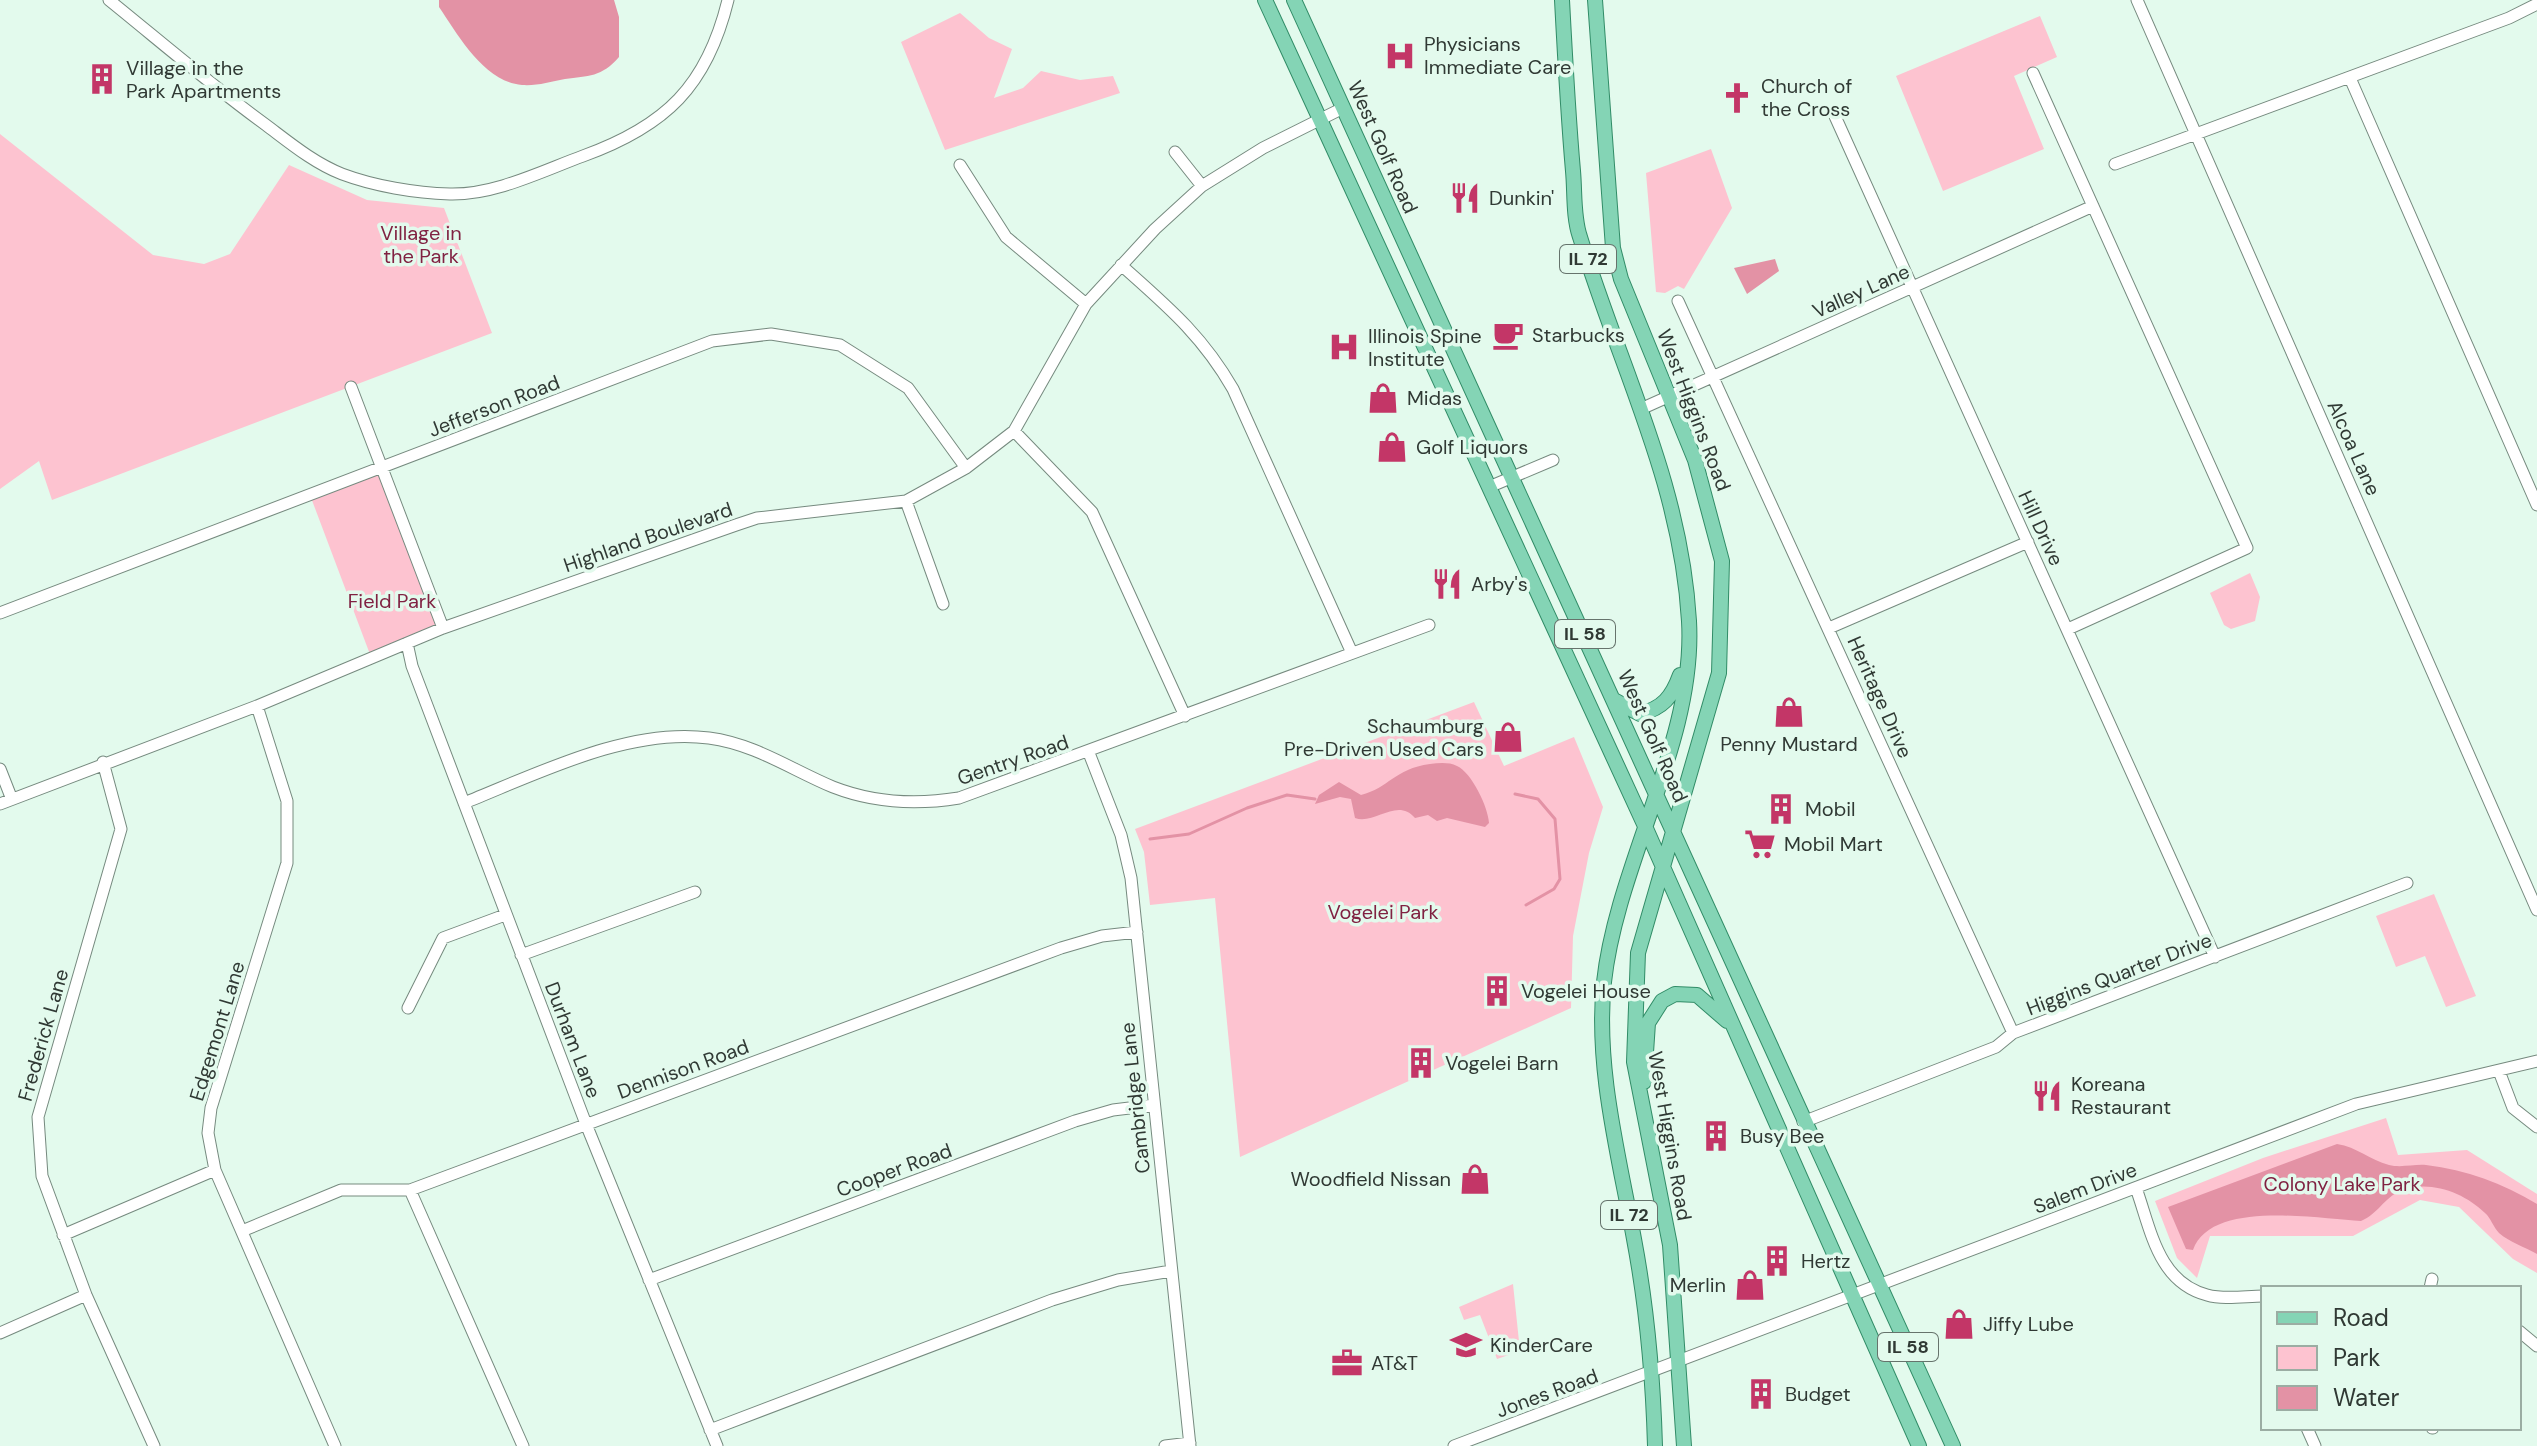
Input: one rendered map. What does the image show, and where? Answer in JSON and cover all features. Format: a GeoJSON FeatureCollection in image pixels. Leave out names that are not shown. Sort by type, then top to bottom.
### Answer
{"type":"FeatureCollection","features":[{"type":"Feature","properties":{"kind":"main road","name":"IL 58"},"geometry":{"type":"LineString","coordinates":[[1265,0],[1644,824],[1855,1294],[1919,1446]]}},
{"type":"Feature","properties":{"kind":"main road","name":"West Golf Road"},"geometry":{"type":"LineString","coordinates":[[1294,0],[1953,1446]]}},
{"type":"Feature","properties":{"kind":"main road","name":"IL 72"},"geometry":{"type":"LineString","coordinates":[[1562,0],[1578,233],[1643,408],[1670,491],[1684,558],[1690,626],[1680,710],[1644,824],[1612,940],[1604,984],[1611,1119],[1643,1291],[1653,1373],[1655,1446]]}},
{"type":"Feature","properties":{"kind":"main road","name":"West Higgins Road"},"geometry":{"type":"LineString","coordinates":[[1595,0],[1613,248],[1621,279],[1709,505],[1722,561],[1719,673],[1638,953],[1635,982],[1634,1062],[1670,1245],[1684,1446]]}},
{"type":"Feature","properties":{"kind":"main road"},"geometry":{"type":"LineString","coordinates":[[1614,700],[1640,714],[1662,706],[1674,690],[1687,656]]}},
{"type":"Feature","properties":{"kind":"main road"},"geometry":{"type":"LineString","coordinates":[[1643,1102],[1648,1023],[1662,1001],[1675,994],[1697,995],[1734,1029]]}},
{"type":"Feature","properties":{"kind":"street"},"geometry":{"type":"LineString","coordinates":[[109,0],[228,97],[306,154],[340,173],[371,183],[451,194],[500,186],[600,150],[662,117],[691,85],[713,52],[728,0]]}},
{"type":"Feature","properties":{"kind":"street","name":"Alcoa Lane"},"geometry":{"type":"LineString","coordinates":[[2137,0],[2537,910]]}},
{"type":"Feature","properties":{"kind":"street"},"geometry":{"type":"LineString","coordinates":[[2115,164],[2509,18],[2537,4]]}},
{"type":"Feature","properties":{"kind":"street"},"geometry":{"type":"LineString","coordinates":[[2033,73],[2247,548],[2068,629]]}},
{"type":"Feature","properties":{"kind":"street"},"geometry":{"type":"LineString","coordinates":[[2350,78],[2537,505]]}},
{"type":"Feature","properties":{"kind":"street","name":"Highland Boulevard"},"geometry":{"type":"LineString","coordinates":[[5,800],[257,706],[443,628],[757,518],[906,501],[966,468],[1014,431],[1086,304],[1202,186],[1263,148],[1343,108]]}},
{"type":"Feature","properties":{"kind":"street","name":"Hill Drive"},"geometry":{"type":"LineString","coordinates":[[1834,114],[2215,957]]}},
{"type":"Feature","properties":{"kind":"street"},"geometry":{"type":"LineString","coordinates":[[1175,152],[1202,186]]}},
{"type":"Feature","properties":{"kind":"street"},"geometry":{"type":"LineString","coordinates":[[960,165],[1006,237],[1086,304]]}},
{"type":"Feature","properties":{"kind":"street","name":"Valley Lane"},"geometry":{"type":"LineString","coordinates":[[1643,408],[2093,206]]}},
{"type":"Feature","properties":{"kind":"street"},"geometry":{"type":"LineString","coordinates":[[1121,265],[1198,335],[1217,361],[1233,389],[1352,653]]}},
{"type":"Feature","properties":{"kind":"street","name":"Heritage Drive"},"geometry":{"type":"LineString","coordinates":[[1678,301],[2013,1033]]}},
{"type":"Feature","properties":{"kind":"street","name":"Jefferson Road"},"geometry":{"type":"LineString","coordinates":[[0,613],[712,341],[763,334],[840,345],[908,388],[966,468]]}},
{"type":"Feature","properties":{"kind":"street"},"geometry":{"type":"LineString","coordinates":[[351,387],[443,628]]}},
{"type":"Feature","properties":{"kind":"street"},"geometry":{"type":"LineString","coordinates":[[1014,431],[1092,512],[1185,716]]}},
{"type":"Feature","properties":{"kind":"street"},"geometry":{"type":"LineString","coordinates":[[1489,487],[1553,460]]}},
{"type":"Feature","properties":{"kind":"street"},"geometry":{"type":"LineString","coordinates":[[906,501],[943,604]]}},
{"type":"Feature","properties":{"kind":"street"},"geometry":{"type":"LineString","coordinates":[[1829,628],[2028,542]]}},
{"type":"Feature","properties":{"kind":"street","name":"Gentry Road"},"geometry":{"type":"LineString","coordinates":[[464,803],[608,749],[658,736],[710,738],[734,743],[854,794],[915,803],[959,798],[1089,753],[1429,625]]}},
{"type":"Feature","properties":{"kind":"street","name":"Durham Lane"},"geometry":{"type":"LineString","coordinates":[[407,643],[412,666],[505,915],[717,1446]]}},
{"type":"Feature","properties":{"kind":"street","name":"Edgemont Lane"},"geometry":{"type":"LineString","coordinates":[[257,706],[287,801],[287,863],[211,1108],[208,1133],[215,1170],[335,1446]]}},
{"type":"Feature","properties":{"kind":"street","name":"Cambridge Lane"},"geometry":{"type":"LineString","coordinates":[[1089,753],[1126,851],[1190,1445]]}},
{"type":"Feature","properties":{"kind":"street","name":"Frederick Lane"},"geometry":{"type":"LineString","coordinates":[[103,762],[121,829],[38,1117],[42,1176],[86,1295],[154,1446]]}},
{"type":"Feature","properties":{"kind":"street"},"geometry":{"type":"LineString","coordinates":[[0,769],[5,800]]}},
{"type":"Feature","properties":{"kind":"street","name":"Higgins Quarter Drive"},"geometry":{"type":"LineString","coordinates":[[1803,1122],[1996,1047],[2013,1033],[2407,883]]}},
{"type":"Feature","properties":{"kind":"street"},"geometry":{"type":"LineString","coordinates":[[521,955],[695,892]]}},
{"type":"Feature","properties":{"kind":"street"},"geometry":{"type":"LineString","coordinates":[[408,1008],[443,938],[505,915]]}},
{"type":"Feature","properties":{"kind":"street","name":"Dennison Road"},"geometry":{"type":"LineString","coordinates":[[242,1231],[341,1190],[410,1190],[1061,948],[1137,932]]}},
{"type":"Feature","properties":{"kind":"street","name":"Salem Drive"},"geometry":{"type":"LineString","coordinates":[[1653,1373],[2356,1104],[2537,1061]]}},
{"type":"Feature","properties":{"kind":"street"},"geometry":{"type":"LineString","coordinates":[[2499,1071],[2513,1108],[2537,1127]]}},
{"type":"Feature","properties":{"kind":"street","name":"Cooper Road"},"geometry":{"type":"LineString","coordinates":[[649,1280],[1084,1118],[1154,1105]]}},
{"type":"Feature","properties":{"kind":"street"},"geometry":{"type":"LineString","coordinates":[[63,1235],[215,1170]]}},
{"type":"Feature","properties":{"kind":"street"},"geometry":{"type":"LineString","coordinates":[[2136,1188],[2160,1260],[2179,1283],[2209,1296],[2261,1296]]}},
{"type":"Feature","properties":{"kind":"street"},"geometry":{"type":"LineString","coordinates":[[410,1190],[523,1446]]}},
{"type":"Feature","properties":{"kind":"street"},"geometry":{"type":"LineString","coordinates":[[710,1430],[1052,1300],[1118,1280],[1171,1271]]}},
{"type":"Feature","properties":{"kind":"street"},"geometry":{"type":"LineString","coordinates":[[0,1333],[86,1295]]}},
{"type":"Feature","properties":{"kind":"street"},"geometry":{"type":"LineString","coordinates":[[2521,1333],[2537,1346]]}},
{"type":"Feature","properties":{"kind":"street","name":"Jones Road"},"geometry":{"type":"LineString","coordinates":[[1454,1446],[1653,1373]]}},
{"type":"Feature","properties":{"kind":"street"},"geometry":{"type":"LineString","coordinates":[[2312,1430],[2315,1446]]}},
{"type":"Feature","properties":{"kind":"street"},"geometry":{"type":"LineString","coordinates":[[1165,1446],[1190,1445]]}},
{"type":"Feature","properties":{"kind":"green space"},"geometry":{"type":"Polygon","coordinates":[[[960,13],[989,38],[1012,49],[994,98],[1023,88],[1041,71],[1080,80],[1113,76],[1120,93],[945,150],[901,42],[960,13]]]}},
{"type":"Feature","properties":{"kind":"green space"},"geometry":{"type":"Polygon","coordinates":[[[2040,16],[2057,57],[2014,76],[2044,149],[1943,191],[1896,76],[2040,16]]]}},
{"type":"Feature","properties":{"kind":"green space","name":"Village in the Park"},"geometry":{"type":"Polygon","coordinates":[[[0,134],[153,255],[204,264],[230,254],[289,165],[367,200],[444,208],[492,333],[52,500],[39,461],[0,489],[0,134]]]}},
{"type":"Feature","properties":{"kind":"green space"},"geometry":{"type":"Polygon","coordinates":[[[1711,149],[1732,208],[1684,289],[1678,286],[1665,293],[1656,292],[1646,173],[1711,149]]]}},
{"type":"Feature","properties":{"kind":"green space","name":"Field Park"},"geometry":{"type":"Polygon","coordinates":[[[381,468],[443,628],[371,657],[310,495],[381,468]]]}},
{"type":"Feature","properties":{"kind":"green space"},"geometry":{"type":"Polygon","coordinates":[[[2250,573],[2260,597],[2255,621],[2231,629],[2224,625],[2210,593],[2250,573]]]}},
{"type":"Feature","properties":{"kind":"green space","name":"Vogelei Park"},"geometry":{"type":"Polygon","coordinates":[[[1474,702],[1504,766],[1574,737],[1603,807],[1589,853],[1573,936],[1571,1008],[1240,1157],[1215,898],[1150,905],[1144,852],[1135,829],[1474,702]]]}},
{"type":"Feature","properties":{"kind":"green space"},"geometry":{"type":"Polygon","coordinates":[[[2434,894],[2476,996],[2446,1007],[2425,956],[2396,967],[2376,916],[2434,894]]]}},
{"type":"Feature","properties":{"kind":"green space","name":"Colony Lake Park"},"geometry":{"type":"Polygon","coordinates":[[[2386,1118],[2398,1155],[2467,1150],[2537,1194],[2537,1273],[2513,1259],[2459,1207],[2420,1200],[2353,1236],[2210,1236],[2197,1278],[2177,1258],[2155,1201],[2263,1158],[2386,1118]]]}},
{"type":"Feature","properties":{"kind":"green space"},"geometry":{"type":"Polygon","coordinates":[[[1513,1284],[1520,1351],[1497,1359],[1480,1315],[1464,1320],[1459,1307],[1513,1284]]]}},
{"type":"Feature","properties":{"kind":"water"},"geometry":{"type":"Polygon","coordinates":[[[439,0],[614,0],[619,17],[619,57],[601,72],[588,76],[533,85],[508,82],[473,55],[439,7],[439,0]]]}},
{"type":"Feature","properties":{"kind":"water"},"geometry":{"type":"Polygon","coordinates":[[[1775,259],[1779,271],[1747,294],[1734,268],[1775,259]]]}},
{"type":"Feature","properties":{"kind":"water"},"geometry":{"type":"Polygon","coordinates":[[[1444,763],[1463,770],[1486,808],[1489,823],[1485,827],[1447,818],[1437,821],[1428,815],[1415,818],[1401,810],[1370,818],[1355,818],[1351,799],[1340,797],[1315,804],[1319,795],[1339,782],[1361,795],[1408,770],[1444,763]]]}},
{"type":"Feature","properties":{"kind":"water"},"geometry":{"type":"Polygon","coordinates":[[[2337,1144],[2389,1165],[2426,1165],[2470,1174],[2524,1196],[2537,1204],[2537,1254],[2503,1236],[2487,1215],[2467,1199],[2445,1190],[2422,1186],[2394,1194],[2361,1221],[2294,1216],[2243,1218],[2221,1224],[2204,1234],[2193,1250],[2186,1249],[2168,1207],[2337,1144]]]}},
{"type":"Feature","properties":{"kind":"waterway"},"geometry":{"type":"LineString","coordinates":[[1515,794],[1538,799],[1555,819],[1560,879],[1554,889],[1526,905]]}},
{"type":"Feature","properties":{"kind":"waterway"},"geometry":{"type":"LineString","coordinates":[[1150,839],[1189,834],[1247,808],[1287,795],[1315,799]]}},
{"type":"Feature","properties":{"kind":"place","name":"Physicians Immediate Care"},"geometry":{"type":"Point","coordinates":[1400,56]}},
{"type":"Feature","properties":{"kind":"place","name":"Village in the Park Apartments"},"geometry":{"type":"Point","coordinates":[102,79]}},
{"type":"Feature","properties":{"kind":"place","name":"Church of the Cross"},"geometry":{"type":"Point","coordinates":[1737,98]}},
{"type":"Feature","properties":{"kind":"place","name":"Dunkin'"},"geometry":{"type":"Point","coordinates":[1465,198]}},
{"type":"Feature","properties":{"kind":"place","name":"Starbucks"},"geometry":{"type":"Point","coordinates":[1508,335]}},
{"type":"Feature","properties":{"kind":"place","name":"Illinois Spine Institute"},"geometry":{"type":"Point","coordinates":[1344,347]}},
{"type":"Feature","properties":{"kind":"place","name":"Midas"},"geometry":{"type":"Point","coordinates":[1383,398]}},
{"type":"Feature","properties":{"kind":"place","name":"Golf Liquors"},"geometry":{"type":"Point","coordinates":[1392,447]}},
{"type":"Feature","properties":{"kind":"place","name":"Arby's"},"geometry":{"type":"Point","coordinates":[1447,584]}},
{"type":"Feature","properties":{"kind":"place","name":"Penny Mustard"},"geometry":{"type":"Point","coordinates":[1789,712]}},
{"type":"Feature","properties":{"kind":"place","name":"Schaumburg Pre-Driven Used Cars"},"geometry":{"type":"Point","coordinates":[1508,737]}},
{"type":"Feature","properties":{"kind":"place","name":"Mobil"},"geometry":{"type":"Point","coordinates":[1781,809]}},
{"type":"Feature","properties":{"kind":"place","name":"Mobil Mart"},"geometry":{"type":"Point","coordinates":[1760,844]}},
{"type":"Feature","properties":{"kind":"place","name":"Vogelei House"},"geometry":{"type":"Point","coordinates":[1497,991]}},
{"type":"Feature","properties":{"kind":"place","name":"Vogelei Barn"},"geometry":{"type":"Point","coordinates":[1421,1063]}},
{"type":"Feature","properties":{"kind":"place","name":"Koreana Restaurant"},"geometry":{"type":"Point","coordinates":[2047,1096]}},
{"type":"Feature","properties":{"kind":"place","name":"Busy Bee"},"geometry":{"type":"Point","coordinates":[1716,1136]}},
{"type":"Feature","properties":{"kind":"place","name":"Woodfield Nissan"},"geometry":{"type":"Point","coordinates":[1475,1179]}},
{"type":"Feature","properties":{"kind":"place","name":"Hertz"},"geometry":{"type":"Point","coordinates":[1777,1261]}},
{"type":"Feature","properties":{"kind":"place","name":"Merlin"},"geometry":{"type":"Point","coordinates":[1750,1285]}},
{"type":"Feature","properties":{"kind":"place","name":"Jiffy Lube"},"geometry":{"type":"Point","coordinates":[1959,1324]}},
{"type":"Feature","properties":{"kind":"place","name":"KinderCare"},"geometry":{"type":"Point","coordinates":[1466,1345]}},
{"type":"Feature","properties":{"kind":"place","name":"AT&T"},"geometry":{"type":"Point","coordinates":[1347,1363]}},
{"type":"Feature","properties":{"kind":"place","name":"Budget"},"geometry":{"type":"Point","coordinates":[1761,1394]}}]}
